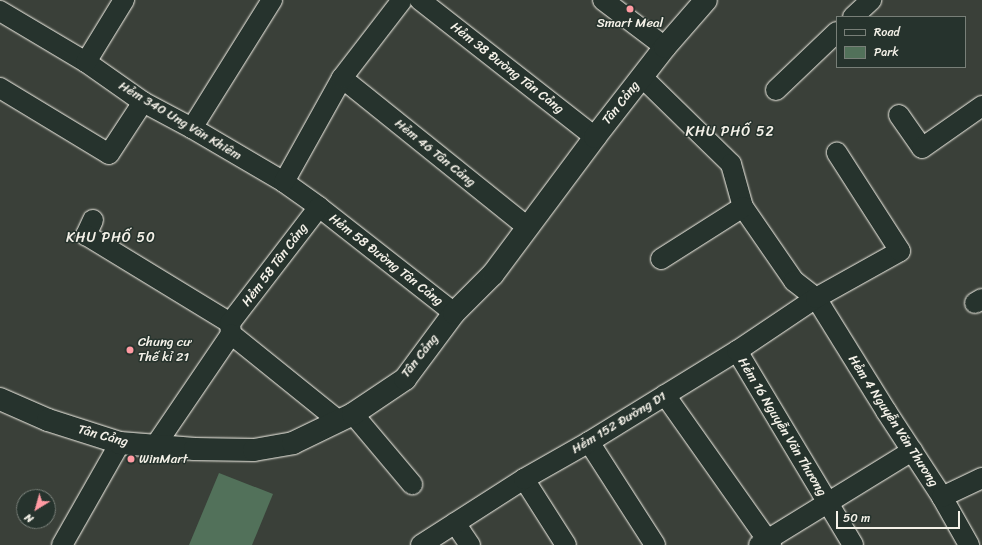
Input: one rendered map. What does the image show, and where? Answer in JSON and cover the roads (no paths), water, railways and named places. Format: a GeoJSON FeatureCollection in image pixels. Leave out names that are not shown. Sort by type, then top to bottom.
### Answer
{"type":"FeatureCollection","features":[{"type":"Feature","properties":{"kind":"street"},"geometry":{"type":"LineString","coordinates":[[86,62],[124,0]]}},
{"type":"Feature","properties":{"kind":"street"},"geometry":{"type":"LineString","coordinates":[[192,128],[272,0]]}},
{"type":"Feature","properties":{"kind":"street"},"geometry":{"type":"LineString","coordinates":[[284,182],[342,78],[402,0]]}},
{"type":"Feature","properties":{"kind":"street","name":"Hẻm 38 Đường Tân Cảng"},"geometry":{"type":"LineString","coordinates":[[420,0],[595,137]]}},
{"type":"Feature","properties":{"kind":"street"},"geometry":{"type":"LineString","coordinates":[[604,0],[665,47]]}},
{"type":"Feature","properties":{"kind":"street","name":"Tân Cảng"},"geometry":{"type":"LineString","coordinates":[[0,399],[48,420],[120,443],[195,449],[254,450],[293,443],[346,418],[405,378],[454,313],[493,274],[595,137],[665,47],[706,0]]}},
{"type":"Feature","properties":{"kind":"street"},"geometry":{"type":"LineString","coordinates":[[854,16],[871,0]]}},
{"type":"Feature","properties":{"kind":"street","name":"Hẻm 340 Ung Văn Khiêm"},"geometry":{"type":"LineString","coordinates":[[0,11],[86,62],[143,102],[192,128],[284,182],[319,207]]}},
{"type":"Feature","properties":{"kind":"street"},"geometry":{"type":"LineString","coordinates":[[776,90],[836,33]]}},
{"type":"Feature","properties":{"kind":"street"},"geometry":{"type":"LineString","coordinates":[[642,77],[731,164],[743,207],[794,281],[816,298]]}},
{"type":"Feature","properties":{"kind":"street","name":"Hẻm 46 Tân Cảng"},"geometry":{"type":"LineString","coordinates":[[342,78],[527,227]]}},
{"type":"Feature","properties":{"kind":"street"},"geometry":{"type":"LineString","coordinates":[[0,88],[109,154],[143,102]]}},
{"type":"Feature","properties":{"kind":"street"},"geometry":{"type":"LineString","coordinates":[[899,115],[922,148],[982,106]]}},
{"type":"Feature","properties":{"kind":"street","name":"Hẻm 152 Đường D1"},"geometry":{"type":"LineString","coordinates":[[421,545],[524,479],[589,442],[736,351],[816,298],[900,251],[837,153]]}},
{"type":"Feature","properties":{"kind":"street","name":"Hẻm 58 Đường Tân Cảng"},"geometry":{"type":"LineString","coordinates":[[319,207],[454,313]]}},
{"type":"Feature","properties":{"kind":"street","name":"Hẻm 58 Tân Cảng"},"geometry":{"type":"LineString","coordinates":[[231,328],[319,207]]}},
{"type":"Feature","properties":{"kind":"street"},"geometry":{"type":"LineString","coordinates":[[661,259],[743,207]]}},
{"type":"Feature","properties":{"kind":"street"},"geometry":{"type":"LineString","coordinates":[[93,220],[86,235],[231,328],[346,418],[412,484]]}},
{"type":"Feature","properties":{"kind":"street","name":"Hẻm 4 Nguyễn Văn Thương"},"geometry":{"type":"LineString","coordinates":[[816,298],[942,497],[969,545]]}},
{"type":"Feature","properties":{"kind":"street"},"geometry":{"type":"LineString","coordinates":[[155,446],[231,328]]}},
{"type":"Feature","properties":{"kind":"street","name":"Hẻm 16 Nguyễn Văn Thương"},"geometry":{"type":"LineString","coordinates":[[736,351],[853,545]]}},
{"type":"Feature","properties":{"kind":"street"},"geometry":{"type":"LineString","coordinates":[[665,395],[766,543],[912,451]]}},
{"type":"Feature","properties":{"kind":"street"},"geometry":{"type":"LineString","coordinates":[[589,442],[655,545]]}},
{"type":"Feature","properties":{"kind":"street"},"geometry":{"type":"LineString","coordinates":[[62,545],[120,443]]}},
{"type":"Feature","properties":{"kind":"street"},"geometry":{"type":"LineString","coordinates":[[942,497],[982,478]]}},
{"type":"Feature","properties":{"kind":"street"},"geometry":{"type":"LineString","coordinates":[[524,479],[566,545]]}},
{"type":"Feature","properties":{"kind":"street"},"geometry":{"type":"LineString","coordinates":[[456,523],[470,545]]}},
{"type":"Feature","properties":{"kind":"place","name":"Smart Meal"},"geometry":{"type":"Point","coordinates":[630,9]}},
{"type":"Feature","properties":{"kind":"place","name":"Chung cư Thế kỉ 21"},"geometry":{"type":"Point","coordinates":[130,350]}},
{"type":"Feature","properties":{"kind":"place","name":"WinMart"},"geometry":{"type":"Point","coordinates":[131,459]}},
{"type":"Feature","properties":{"kind":"district","name":"KHU PHỐ 52"},"geometry":{"type":"Point","coordinates":[730,132]}},
{"type":"Feature","properties":{"kind":"district","name":"KHU PHỐ 50"},"geometry":{"type":"Point","coordinates":[111,238]}}]}
